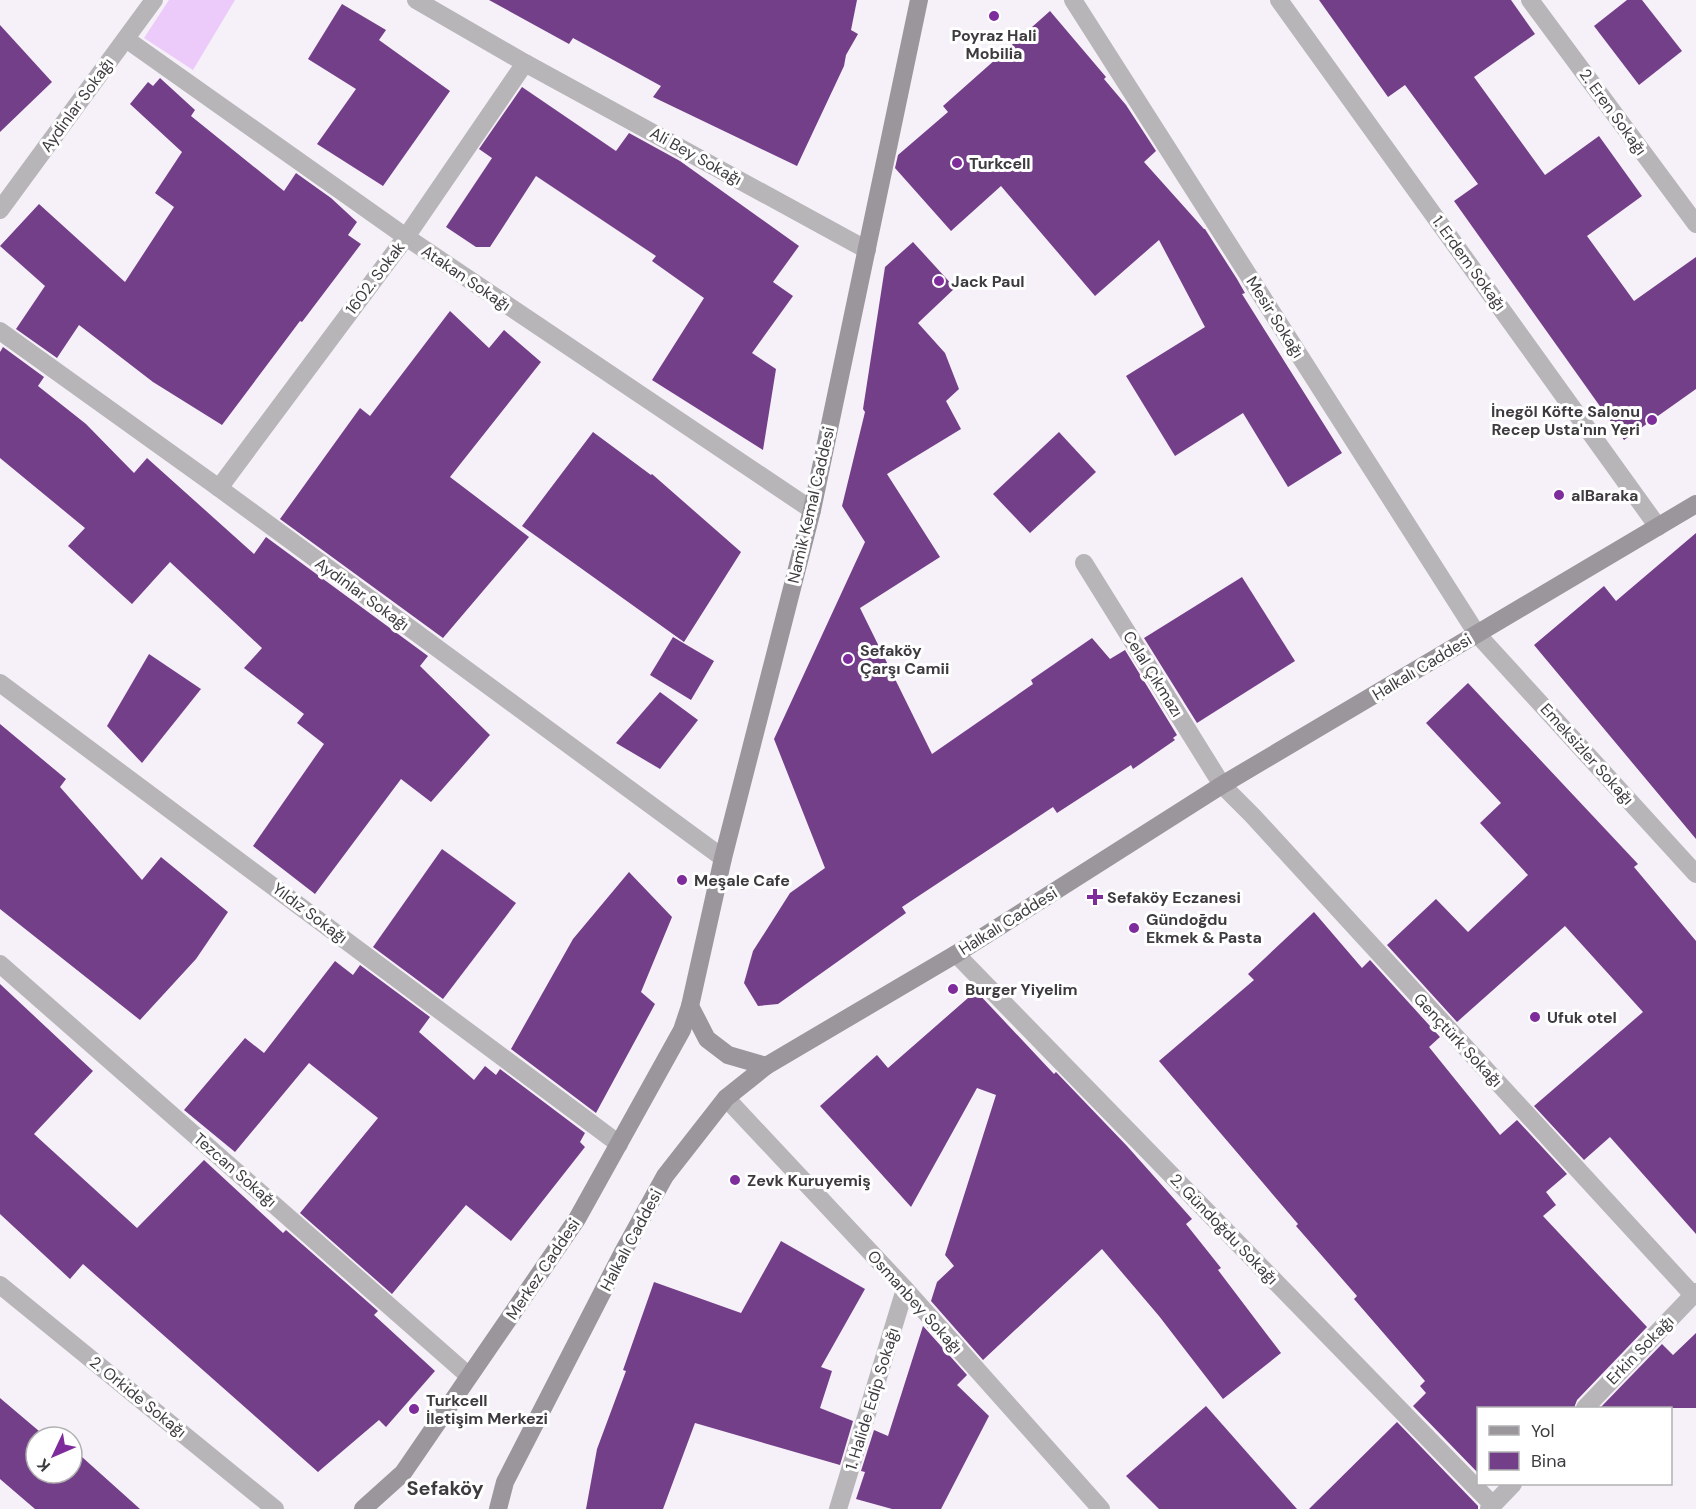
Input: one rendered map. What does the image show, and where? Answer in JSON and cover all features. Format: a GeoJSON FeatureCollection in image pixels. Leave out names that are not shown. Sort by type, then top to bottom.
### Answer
{"type":"FeatureCollection","features":[{"type":"Feature","properties":{"kind":"main road","name":"Namik Kemal Caddesi"},"geometry":{"type":"LineString","coordinates":[[690,1006],[723,858],[812,510],[919,0]]}},
{"type":"Feature","properties":{"kind":"main road","name":"Halkalı Caddesi"},"geometry":{"type":"LineString","coordinates":[[498,1509],[505,1482],[665,1176],[726,1098],[766,1066],[956,954],[1222,785],[1696,504]]}},
{"type":"Feature","properties":{"kind":"main road","name":"Merkez Caddesi"},"geometry":{"type":"LineString","coordinates":[[363,1509],[403,1473],[577,1219],[682,1030],[690,1006]]}},
{"type":"Feature","properties":{"kind":"main road"},"geometry":{"type":"LineString","coordinates":[[690,1006],[707,1039],[728,1055],[766,1066]]}},
{"type":"Feature","properties":{"kind":"street","name":"Aydinlar Sokağı"},"geometry":{"type":"LineString","coordinates":[[0,210],[154,0]]}},
{"type":"Feature","properties":{"kind":"street","name":"Ali Bey Sokağı"},"geometry":{"type":"LineString","coordinates":[[416,0],[525,63],[867,250]]}},
{"type":"Feature","properties":{"kind":"street","name":"Mesir Sokağı"},"geometry":{"type":"LineString","coordinates":[[1073,0],[1477,634]]}},
{"type":"Feature","properties":{"kind":"street","name":"1. Erdem Sokağı"},"geometry":{"type":"LineString","coordinates":[[1279,0],[1658,527]]}},
{"type":"Feature","properties":{"kind":"street","name":"2. Eren Sokağı"},"geometry":{"type":"LineString","coordinates":[[1530,0],[1696,224]]}},
{"type":"Feature","properties":{"kind":"street","name":"Atakan Sokağı"},"geometry":{"type":"LineString","coordinates":[[126,39],[406,237],[812,510]]}},
{"type":"Feature","properties":{"kind":"street","name":"1602. Sokak"},"geometry":{"type":"LineString","coordinates":[[219,488],[406,237],[525,63]]}},
{"type":"Feature","properties":{"kind":"street","name":"Aydinlar Sokağı"},"geometry":{"type":"LineString","coordinates":[[0,331],[219,488],[723,858]]}},
{"type":"Feature","properties":{"kind":"street","name":"Celal Çıkmazı"},"geometry":{"type":"LineString","coordinates":[[1084,563],[1222,785]]}},
{"type":"Feature","properties":{"kind":"street","name":"Emeksizler Sokağı"},"geometry":{"type":"LineString","coordinates":[[1477,634],[1696,874]]}},
{"type":"Feature","properties":{"kind":"street","name":"Yıldız Sokağı"},"geometry":{"type":"LineString","coordinates":[[0,683],[619,1144]]}},
{"type":"Feature","properties":{"kind":"street","name":"Gençtürk Sokağı"},"geometry":{"type":"LineString","coordinates":[[1222,785],[1695,1294]]}},
{"type":"Feature","properties":{"kind":"street","name":"2. Gündoğdu Sokağı"},"geometry":{"type":"LineString","coordinates":[[956,954],[1491,1507]]}},
{"type":"Feature","properties":{"kind":"street","name":"Tezcan Sokağı"},"geometry":{"type":"LineString","coordinates":[[0,964],[469,1376]]}},
{"type":"Feature","properties":{"kind":"street","name":"Osmanbey Sokağı"},"geometry":{"type":"LineString","coordinates":[[726,1098],[905,1289],[1101,1509]]}},
{"type":"Feature","properties":{"kind":"street","name":"2. Orkide Sokağı"},"geometry":{"type":"LineString","coordinates":[[0,1285],[275,1509]]}},
{"type":"Feature","properties":{"kind":"street","name":"1. Halide Edip Sokağı"},"geometry":{"type":"LineString","coordinates":[[838,1509],[905,1289]]}},
{"type":"Feature","properties":{"kind":"street","name":"Erkin Sokağı"},"geometry":{"type":"LineString","coordinates":[[1586,1407],[1695,1294]]}},
{"type":"Feature","properties":{"kind":"street"},"geometry":{"type":"LineString","coordinates":[[1491,1507],[1512,1485]]}},
{"type":"Feature","properties":{"kind":"shaded area"},"geometry":{"type":"Polygon","coordinates":[[[169,0],[235,0],[193,70],[144,38],[169,0]]]}},
{"type":"Feature","properties":{"kind":"building"},"geometry":{"type":"Polygon","coordinates":[[[489,0],[857,0],[851,30],[858,34],[846,55],[844,66],[797,166],[653,97],[661,86],[573,38],[569,44],[489,0]]]}},
{"type":"Feature","properties":{"kind":"building"},"geometry":{"type":"Polygon","coordinates":[[[1319,0],[1511,0],[1535,34],[1474,77],[1545,175],[1599,136],[1642,196],[1587,236],[1634,301],[1696,257],[1696,389],[1624,440],[1454,201],[1478,184],[1405,85],[1388,97],[1319,0]]]}},
{"type":"Feature","properties":{"kind":"building"},"geometry":{"type":"Polygon","coordinates":[[[1627,0],[1642,0],[1682,51],[1639,85],[1594,26],[1627,0]]]}},
{"type":"Feature","properties":{"kind":"building"},"geometry":{"type":"Polygon","coordinates":[[[342,4],[386,30],[379,40],[450,91],[383,186],[317,144],[356,89],[308,59],[342,4]]]}},
{"type":"Feature","properties":{"kind":"building"},"geometry":{"type":"Polygon","coordinates":[[[1050,11],[1106,77],[1104,79],[1126,105],[1156,151],[1144,162],[1205,229],[1245,293],[1242,294],[1342,453],[1288,487],[1243,413],[1175,456],[1126,376],[1205,327],[1159,240],[1095,296],[1001,186],[951,231],[895,168],[898,155],[948,112],[943,106],[1050,11]]]}},
{"type":"Feature","properties":{"kind":"building"},"geometry":{"type":"Polygon","coordinates":[[[0,25],[52,82],[0,132],[0,25]]]}},
{"type":"Feature","properties":{"kind":"building"},"geometry":{"type":"Polygon","coordinates":[[[160,78],[195,110],[191,116],[284,191],[296,173],[331,198],[357,222],[348,235],[361,244],[222,425],[153,382],[79,325],[57,358],[16,329],[45,286],[0,246],[39,204],[125,282],[174,207],[155,193],[182,152],[130,104],[148,82],[153,86],[160,78]]]}},
{"type":"Feature","properties":{"kind":"building"},"geometry":{"type":"Polygon","coordinates":[[[522,87],[616,151],[629,133],[680,161],[799,246],[773,282],[793,296],[752,353],[776,369],[763,450],[652,380],[704,298],[652,261],[656,256],[536,176],[490,247],[476,247],[446,227],[492,158],[479,149],[522,87]]]}},
{"type":"Feature","properties":{"kind":"building"},"geometry":{"type":"Polygon","coordinates":[[[913,242],[955,288],[918,323],[945,353],[959,389],[946,401],[961,429],[887,474],[940,557],[860,608],[932,754],[1033,684],[1031,680],[1092,638],[1110,659],[1125,650],[1177,735],[1173,738],[1175,740],[1133,769],[1131,765],[1057,813],[1053,807],[902,907],[906,913],[778,1004],[758,1006],[744,983],[753,951],[790,893],[825,868],[774,739],[865,542],[842,506],[865,412],[863,409],[885,267],[913,242]]]}},
{"type":"Feature","properties":{"kind":"building"},"geometry":{"type":"Polygon","coordinates":[[[450,311],[489,348],[504,330],[541,362],[450,477],[529,537],[443,638],[280,519],[360,408],[370,416],[450,311]]]}},
{"type":"Feature","properties":{"kind":"building"},"geometry":{"type":"Polygon","coordinates":[[[3,347],[44,377],[38,386],[86,424],[134,473],[147,458],[254,554],[266,537],[428,656],[420,666],[490,735],[431,802],[401,779],[315,894],[253,846],[324,744],[297,723],[304,714],[244,668],[262,648],[170,562],[132,604],[68,546],[85,528],[0,458],[0,352],[3,347]]]}},
{"type":"Feature","properties":{"kind":"building"},"geometry":{"type":"Polygon","coordinates":[[[593,432],[652,474],[741,552],[684,642],[522,526],[593,432]]]}},
{"type":"Feature","properties":{"kind":"building"},"geometry":{"type":"Polygon","coordinates":[[[1059,432],[1096,472],[1030,533],[993,494],[1059,432]]]}},
{"type":"Feature","properties":{"kind":"building"},"geometry":{"type":"Polygon","coordinates":[[[1696,533],[1696,839],[1534,645],[1604,586],[1616,601],[1696,533]]]}},
{"type":"Feature","properties":{"kind":"building"},"geometry":{"type":"Polygon","coordinates":[[[1242,577],[1295,661],[1197,723],[1144,638],[1242,577]]]}},
{"type":"Feature","properties":{"kind":"building"},"geometry":{"type":"Polygon","coordinates":[[[673,637],[714,661],[691,700],[650,675],[673,637]]]}},
{"type":"Feature","properties":{"kind":"building"},"geometry":{"type":"Polygon","coordinates":[[[149,654],[201,689],[142,763],[107,726],[149,654]]]}},
{"type":"Feature","properties":{"kind":"building"},"geometry":{"type":"Polygon","coordinates":[[[1468,683],[1638,864],[1634,867],[1696,941],[1696,1234],[1610,1137],[1584,1160],[1534,1106],[1643,1012],[1565,926],[1457,1022],[1387,945],[1436,899],[1468,932],[1528,875],[1480,823],[1501,803],[1426,723],[1468,683]]]}},
{"type":"Feature","properties":{"kind":"building"},"geometry":{"type":"Polygon","coordinates":[[[660,692],[698,720],[660,769],[616,743],[660,692]]]}},
{"type":"Feature","properties":{"kind":"building"},"geometry":{"type":"Polygon","coordinates":[[[0,724],[66,779],[60,787],[142,880],[161,857],[228,912],[196,959],[140,1020],[0,909],[0,724]]]}},
{"type":"Feature","properties":{"kind":"building"},"geometry":{"type":"Polygon","coordinates":[[[442,849],[516,903],[443,999],[373,947],[442,849]]]}},
{"type":"Feature","properties":{"kind":"building"},"geometry":{"type":"Polygon","coordinates":[[[629,872],[672,917],[641,992],[655,1004],[596,1113],[511,1049],[573,939],[629,872]]]}},
{"type":"Feature","properties":{"kind":"building"},"geometry":{"type":"Polygon","coordinates":[[[1314,912],[1362,968],[1370,960],[1440,1037],[1429,1047],[1500,1135],[1517,1120],[1567,1174],[1546,1192],[1556,1205],[1543,1216],[1647,1327],[1577,1400],[1574,1407],[1477,1407],[1477,1472],[1413,1406],[1426,1393],[1420,1386],[1425,1381],[1354,1299],[1357,1296],[1296,1226],[1298,1224],[1159,1061],[1254,980],[1248,974],[1314,912]]]}},
{"type":"Feature","properties":{"kind":"building"},"geometry":{"type":"Polygon","coordinates":[[[335,961],[353,975],[360,965],[430,1017],[419,1032],[474,1080],[485,1066],[496,1075],[500,1069],[585,1133],[580,1142],[585,1147],[511,1241],[466,1205],[392,1294],[300,1213],[378,1118],[309,1063],[235,1152],[184,1110],[245,1038],[264,1053],[335,961]]]}},
{"type":"Feature","properties":{"kind":"building"},"geometry":{"type":"Polygon","coordinates":[[[0,984],[93,1071],[34,1134],[137,1228],[204,1160],[283,1233],[286,1230],[378,1311],[374,1315],[435,1371],[386,1427],[379,1420],[318,1472],[83,1264],[70,1279],[0,1214],[0,984]]]}},
{"type":"Feature","properties":{"kind":"building"},"geometry":{"type":"Polygon","coordinates":[[[976,991],[1054,1074],[1056,1072],[1127,1146],[1192,1219],[1186,1224],[1221,1268],[1218,1270],[1281,1353],[1223,1399],[1159,1316],[1102,1249],[983,1360],[931,1301],[937,1282],[954,1266],[945,1255],[996,1095],[977,1088],[911,1207],[820,1106],[877,1055],[888,1068],[976,991]]]}},
{"type":"Feature","properties":{"kind":"building"},"geometry":{"type":"Polygon","coordinates":[[[781,1241],[865,1289],[821,1367],[832,1371],[820,1408],[853,1421],[840,1465],[695,1423],[663,1509],[586,1509],[597,1449],[626,1371],[623,1370],[654,1282],[741,1313],[781,1241]]]}},
{"type":"Feature","properties":{"kind":"building"},"geometry":{"type":"Polygon","coordinates":[[[923,1326],[967,1375],[957,1385],[989,1416],[941,1509],[892,1509],[856,1499],[865,1472],[861,1471],[874,1430],[888,1436],[923,1326]]]}},
{"type":"Feature","properties":{"kind":"building"},"geometry":{"type":"Polygon","coordinates":[[[1696,1333],[1696,1408],[1601,1407],[1662,1344],[1673,1355],[1696,1333]]]}},
{"type":"Feature","properties":{"kind":"building"},"geometry":{"type":"Polygon","coordinates":[[[0,1398],[32,1425],[24,1425],[24,1485],[84,1485],[84,1459],[140,1509],[35,1509],[0,1479],[0,1398]]]}},
{"type":"Feature","properties":{"kind":"building"},"geometry":{"type":"Polygon","coordinates":[[[1206,1406],[1297,1509],[1159,1509],[1126,1476],[1206,1406]]]}},
{"type":"Feature","properties":{"kind":"building"},"geometry":{"type":"Polygon","coordinates":[[[1397,1422],[1478,1506],[1478,1509],[1309,1509],[1397,1422]]]}},
{"type":"Feature","properties":{"kind":"place","name":"Poyraz Hali Mobilia"},"geometry":{"type":"Point","coordinates":[994,16]}},
{"type":"Feature","properties":{"kind":"place","name":"Turkcell"},"geometry":{"type":"Point","coordinates":[957,163]}},
{"type":"Feature","properties":{"kind":"place","name":"Jack Paul"},"geometry":{"type":"Point","coordinates":[939,281]}},
{"type":"Feature","properties":{"kind":"place","name":"İnegöl Köfte Salonu Recep Usta'nın Yeri"},"geometry":{"type":"Point","coordinates":[1652,420]}},
{"type":"Feature","properties":{"kind":"place","name":"alBaraka"},"geometry":{"type":"Point","coordinates":[1559,495]}},
{"type":"Feature","properties":{"kind":"place","name":"Sefaköy Çarşı Camii"},"geometry":{"type":"Point","coordinates":[848,659]}},
{"type":"Feature","properties":{"kind":"place","name":"Meşale Cafe"},"geometry":{"type":"Point","coordinates":[682,880]}},
{"type":"Feature","properties":{"kind":"place","name":"Sefaköy Eczanesi"},"geometry":{"type":"Point","coordinates":[1095,897]}},
{"type":"Feature","properties":{"kind":"place","name":"Gündoğdu Ekmek & Pasta"},"geometry":{"type":"Point","coordinates":[1134,928]}},
{"type":"Feature","properties":{"kind":"place","name":"Burger Yiyelim"},"geometry":{"type":"Point","coordinates":[953,989]}},
{"type":"Feature","properties":{"kind":"place","name":"Ufuk otel"},"geometry":{"type":"Point","coordinates":[1535,1017]}},
{"type":"Feature","properties":{"kind":"place","name":"Zevk Kuruyemiş"},"geometry":{"type":"Point","coordinates":[735,1180]}},
{"type":"Feature","properties":{"kind":"place","name":"Turkcell İletişim Merkezi"},"geometry":{"type":"Point","coordinates":[414,1409]}},
{"type":"Feature","properties":{"kind":"district","name":"Sefaköy"},"geometry":{"type":"Point","coordinates":[445,1488]}}]}
